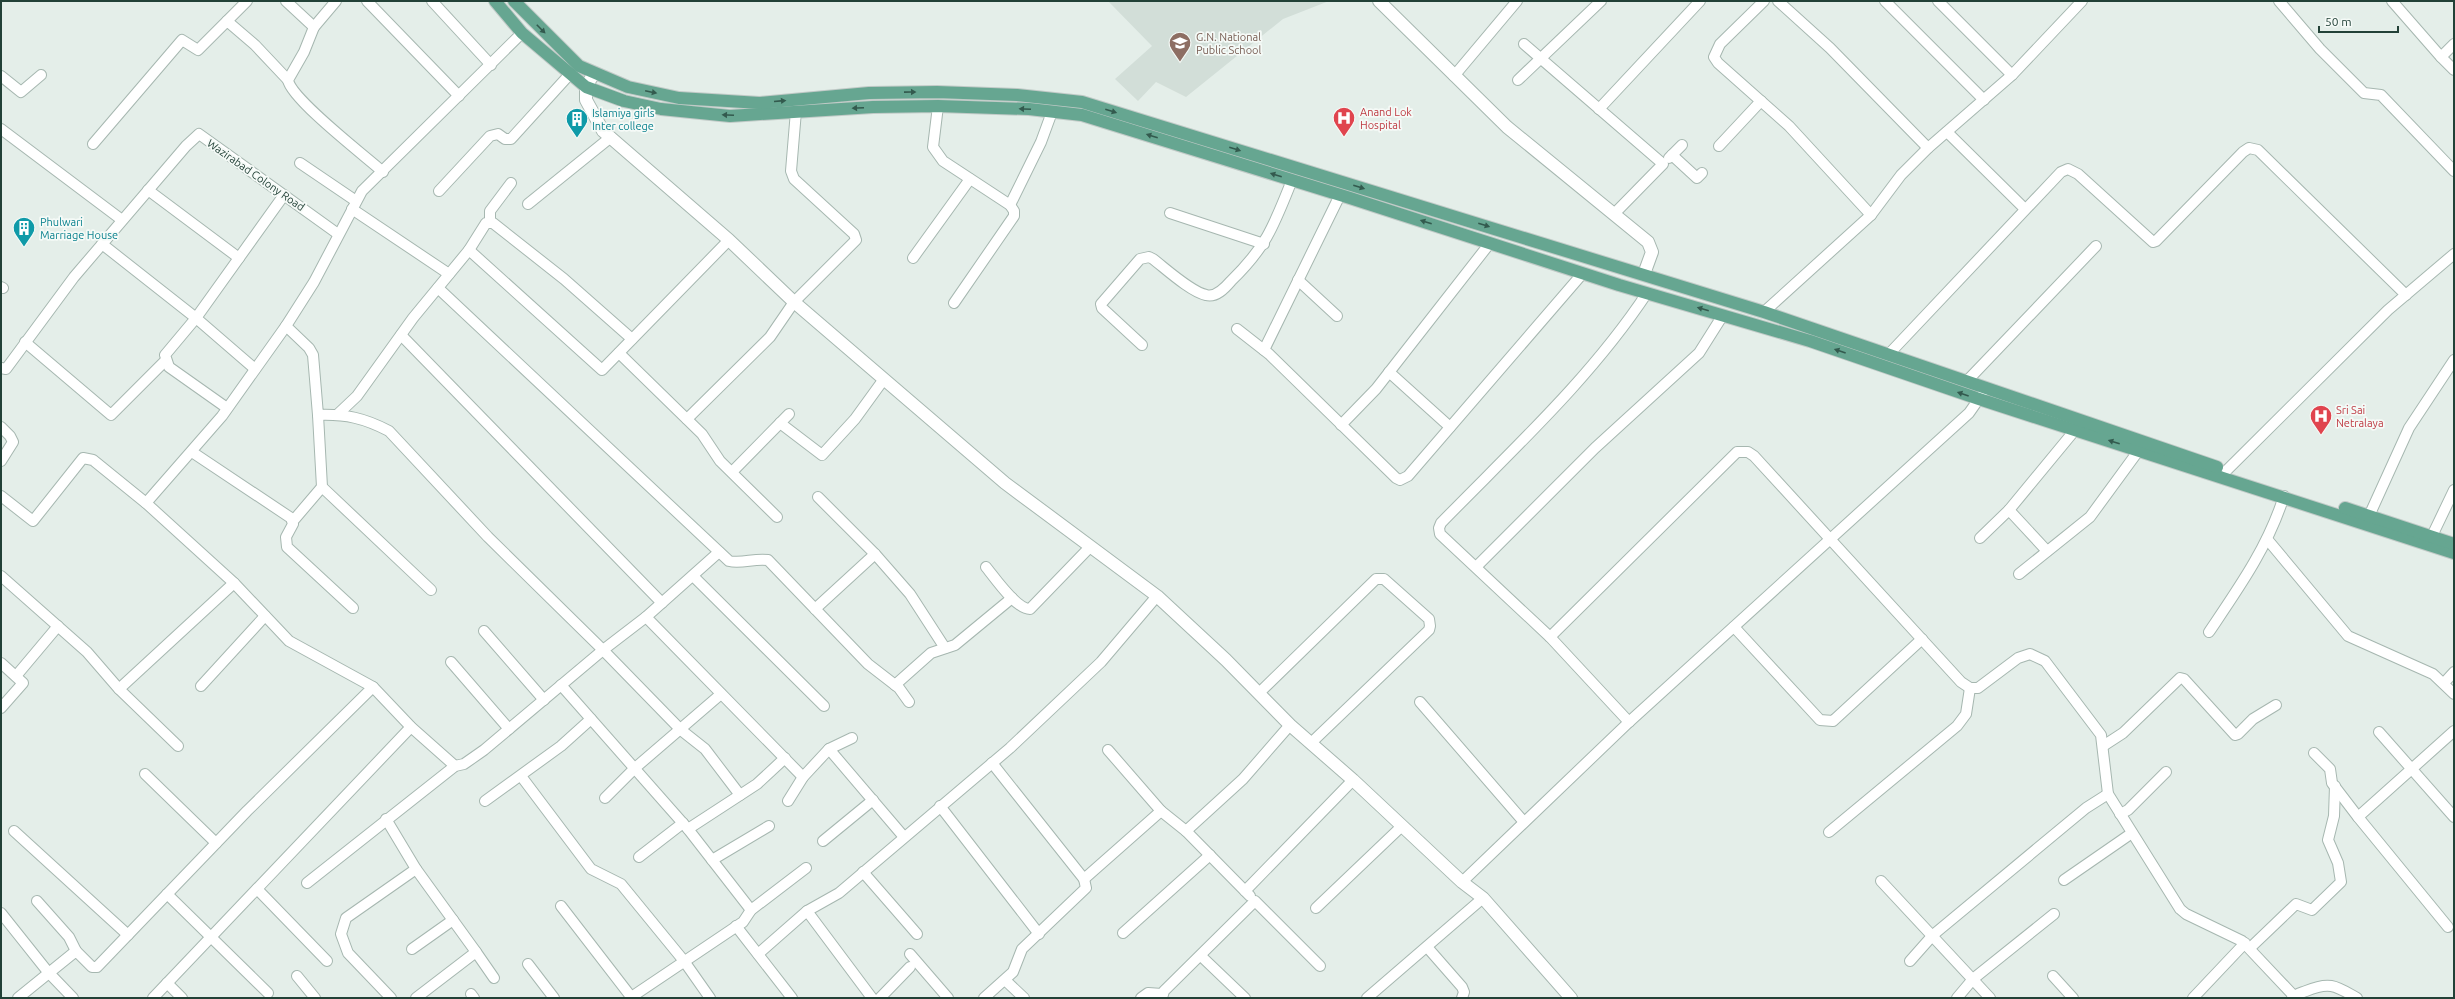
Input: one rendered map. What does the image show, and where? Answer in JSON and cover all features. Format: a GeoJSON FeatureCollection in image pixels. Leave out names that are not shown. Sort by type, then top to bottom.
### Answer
{"type":"FeatureCollection","features":[{"type":"Feature","properties":{"kind":"main road"},"geometry":{"type":"LineString","coordinates":[[495,1],[522,33],[586,87],[632,102],[693,113],[730,116],[796,111],[938,106],[1082,115],[1340,195],[1647,293],[1810,341],[2227,470],[2454,544]]}},
{"type":"Feature","properties":{"kind":"main road"},"geometry":{"type":"LineString","coordinates":[[514,1],[579,66],[628,87],[679,98],[760,102],[869,93],[937,92],[1073,100],[1764,312],[1966,382],[1982,394],[2075,430],[2284,496],[2454,553]]}},
{"type":"Feature","properties":{"kind":"street"},"geometry":{"type":"LineString","coordinates":[[92,144],[182,40],[198,50],[247,1]]}},
{"type":"Feature","properties":{"kind":"street"},"geometry":{"type":"LineString","coordinates":[[286,1],[314,27]]}},
{"type":"Feature","properties":{"kind":"street"},"geometry":{"type":"LineString","coordinates":[[288,80],[304,52],[314,27],[336,1]]}},
{"type":"Feature","properties":{"kind":"street"},"geometry":{"type":"LineString","coordinates":[[367,1],[458,96]]}},
{"type":"Feature","properties":{"kind":"street"},"geometry":{"type":"LineString","coordinates":[[432,1],[491,65]]}},
{"type":"Feature","properties":{"kind":"street"},"geometry":{"type":"LineString","coordinates":[[1454,76],[1517,1]]}},
{"type":"Feature","properties":{"kind":"street"},"geometry":{"type":"LineString","coordinates":[[1518,80],[1539,58],[1601,1]]}},
{"type":"Feature","properties":{"kind":"street"},"geometry":{"type":"LineString","coordinates":[[1599,109],[1700,1]]}},
{"type":"Feature","properties":{"kind":"street"},"geometry":{"type":"LineString","coordinates":[[1764,1],[1720,44],[1714,57],[1718,63],[1789,126],[1871,215]]}},
{"type":"Feature","properties":{"kind":"street"},"geometry":{"type":"LineString","coordinates":[[1778,1],[1830,48],[1928,148]]}},
{"type":"Feature","properties":{"kind":"street"},"geometry":{"type":"LineString","coordinates":[[1885,1],[1984,100]]}},
{"type":"Feature","properties":{"kind":"street"},"geometry":{"type":"LineString","coordinates":[[1938,1],[2012,75]]}},
{"type":"Feature","properties":{"kind":"street"},"geometry":{"type":"LineString","coordinates":[[1764,312],[1871,215],[1902,175],[1928,148],[2012,75],[2082,1]]}},
{"type":"Feature","properties":{"kind":"street"},"geometry":{"type":"LineString","coordinates":[[2279,1],[2320,49],[2364,93],[2381,95],[2454,171]]}},
{"type":"Feature","properties":{"kind":"street"},"geometry":{"type":"LineString","coordinates":[[2392,1],[2440,57],[2454,70]]}},
{"type":"Feature","properties":{"kind":"street"},"geometry":{"type":"LineString","coordinates":[[1386,3],[1454,76],[1507,127],[1614,214],[1651,247],[1652,252],[1644,274]]}},
{"type":"Feature","properties":{"kind":"street"},"geometry":{"type":"LineString","coordinates":[[227,21],[255,45],[288,80],[289,86],[309,108],[383,172]]}},
{"type":"Feature","properties":{"kind":"street"},"geometry":{"type":"LineString","coordinates":[[146,504],[192,452],[227,408],[286,326],[314,282],[362,191],[383,172],[522,33]]}},
{"type":"Feature","properties":{"kind":"street"},"geometry":{"type":"LineString","coordinates":[[1524,44],[1663,164]]}},
{"type":"Feature","properties":{"kind":"street"},"geometry":{"type":"LineString","coordinates":[[2440,57],[2454,44]]}},
{"type":"Feature","properties":{"kind":"street"},"geometry":{"type":"LineString","coordinates":[[594,73],[586,87],[586,100],[603,131],[730,240],[794,302],[1005,483],[1157,596],[1259,693],[1290,725],[1353,780],[1462,882],[1483,898],[1571,998]]}},
{"type":"Feature","properties":{"kind":"street"},"geometry":{"type":"LineString","coordinates":[[439,191],[490,136],[498,134],[505,139],[512,139],[570,74]]}},
{"type":"Feature","properties":{"kind":"street"},"geometry":{"type":"LineString","coordinates":[[1,76],[20,92],[41,75]]}},
{"type":"Feature","properties":{"kind":"street"},"geometry":{"type":"LineString","coordinates":[[1719,146],[1761,101]]}},
{"type":"Feature","properties":{"kind":"street"},"geometry":{"type":"LineString","coordinates":[[938,106],[933,147],[943,160],[1010,206],[1014,211],[1014,216],[954,303]]}},
{"type":"Feature","properties":{"kind":"street"},"geometry":{"type":"LineString","coordinates":[[687,419],[770,337],[794,302],[856,240],[854,234],[794,179],[791,171],[796,111]]}},
{"type":"Feature","properties":{"kind":"street"},"geometry":{"type":"LineString","coordinates":[[1010,206],[1041,142],[1052,112]]}},
{"type":"Feature","properties":{"kind":"street"},"geometry":{"type":"LineString","coordinates":[[1,129],[122,220]]}},
{"type":"Feature","properties":{"kind":"street"},"geometry":{"type":"LineString","coordinates":[[1947,132],[2025,209]]}},
{"type":"Feature","properties":{"kind":"street","name":"Wazirabad Colony Road"},"geometry":{"type":"LineString","coordinates":[[1,368],[6,369],[58,297],[186,146],[199,134],[338,234]]}},
{"type":"Feature","properties":{"kind":"street"},"geometry":{"type":"LineString","coordinates":[[528,204],[611,138]]}},
{"type":"Feature","properties":{"kind":"street"},"geometry":{"type":"LineString","coordinates":[[1614,214],[1682,145]]}},
{"type":"Feature","properties":{"kind":"street"},"geometry":{"type":"LineString","coordinates":[[1888,355],[2061,172],[2072,170],[2150,241],[2156,241],[2243,152],[2249,148],[2258,150],[2406,295]]}},
{"type":"Feature","properties":{"kind":"street"},"geometry":{"type":"LineString","coordinates":[[1672,155],[1697,178],[1702,173]]}},
{"type":"Feature","properties":{"kind":"street"},"geometry":{"type":"LineString","coordinates":[[300,162],[354,205],[449,274]]}},
{"type":"Feature","properties":{"kind":"street"},"geometry":{"type":"LineString","coordinates":[[914,258],[970,179]]}},
{"type":"Feature","properties":{"kind":"street"},"geometry":{"type":"LineString","coordinates":[[1142,345],[1102,308],[1102,304],[1140,259],[1149,257],[1198,292],[1206,296],[1214,295],[1247,265],[1264,244],[1292,180]]}},
{"type":"Feature","properties":{"kind":"street"},"geometry":{"type":"LineString","coordinates":[[338,414],[357,396],[401,335],[469,250],[474,240],[490,222],[490,210],[511,183]]}},
{"type":"Feature","properties":{"kind":"street"},"geometry":{"type":"LineString","coordinates":[[148,190],[239,258]]}},
{"type":"Feature","properties":{"kind":"street"},"geometry":{"type":"LineString","coordinates":[[227,408],[169,367],[165,361],[165,355],[196,318],[284,194]]}},
{"type":"Feature","properties":{"kind":"street"},"geometry":{"type":"LineString","coordinates":[[1264,350],[1340,195]]}},
{"type":"Feature","properties":{"kind":"street"},"geometry":{"type":"LineString","coordinates":[[1170,213],[1264,244]]}},
{"type":"Feature","properties":{"kind":"street"},"geometry":{"type":"LineString","coordinates":[[490,222],[564,279],[632,339]]}},
{"type":"Feature","properties":{"kind":"street"},"geometry":{"type":"LineString","coordinates":[[469,250],[602,370],[730,240]]}},
{"type":"Feature","properties":{"kind":"street"},"geometry":{"type":"LineString","coordinates":[[1341,425],[1389,372],[1490,243]]}},
{"type":"Feature","properties":{"kind":"street"},"geometry":{"type":"LineString","coordinates":[[102,244],[196,318],[255,369]]}},
{"type":"Feature","properties":{"kind":"street"},"geometry":{"type":"LineString","coordinates":[[1966,382],[2096,246]]}},
{"type":"Feature","properties":{"kind":"street"},"geometry":{"type":"LineString","coordinates":[[2227,470],[2388,310],[2454,254]]}},
{"type":"Feature","properties":{"kind":"street"},"geometry":{"type":"LineString","coordinates":[[1237,328],[1264,350],[1396,478],[1400,480],[1408,476],[1584,273]]}},
{"type":"Feature","properties":{"kind":"street"},"geometry":{"type":"LineString","coordinates":[[1298,280],[1337,316]]}},
{"type":"Feature","properties":{"kind":"street"},"geometry":{"type":"LineString","coordinates":[[438,288],[729,561],[736,563],[758,558],[768,560],[868,664],[895,685],[909,702]]}},
{"type":"Feature","properties":{"kind":"street"},"geometry":{"type":"LineString","coordinates":[[1629,722],[1550,637],[1477,566],[1440,534],[1439,528],[1441,523],[1595,364],[1622,330],[1647,293]]}},
{"type":"Feature","properties":{"kind":"street"},"geometry":{"type":"LineString","coordinates":[[1477,566],[1595,448],[1699,353],[1723,315]]}},
{"type":"Feature","properties":{"kind":"street"},"geometry":{"type":"LineString","coordinates":[[286,326],[309,348],[314,355],[322,486],[293,521],[286,537],[287,547],[353,608]]}},
{"type":"Feature","properties":{"kind":"street"},"geometry":{"type":"LineString","coordinates":[[401,335],[662,603]]}},
{"type":"Feature","properties":{"kind":"street"},"geometry":{"type":"LineString","coordinates":[[25,342],[111,415],[165,361]]}},
{"type":"Feature","properties":{"kind":"street"},"geometry":{"type":"LineString","coordinates":[[619,353],[702,434],[720,460],[777,517]]}},
{"type":"Feature","properties":{"kind":"street"},"geometry":{"type":"LineString","coordinates":[[2369,516],[2409,428],[2454,361]]}},
{"type":"Feature","properties":{"kind":"street"},"geometry":{"type":"LineString","coordinates":[[1389,372],[1450,427]]}},
{"type":"Feature","properties":{"kind":"street"},"geometry":{"type":"LineString","coordinates":[[780,424],[822,455],[855,419],[884,379]]}},
{"type":"Feature","properties":{"kind":"street"},"geometry":{"type":"LineString","coordinates":[[1462,882],[1629,722],[1969,413],[1982,394]]}},
{"type":"Feature","properties":{"kind":"street"},"geometry":{"type":"LineString","coordinates":[[318,415],[338,414],[372,422],[389,431],[488,538],[604,650],[681,730],[705,749],[740,795]]}},
{"type":"Feature","properties":{"kind":"street"},"geometry":{"type":"LineString","coordinates":[[732,472],[789,414]]}},
{"type":"Feature","properties":{"kind":"street"},"geometry":{"type":"LineString","coordinates":[[1,427],[10,436],[13,442],[1,461]]}},
{"type":"Feature","properties":{"kind":"street"},"geometry":{"type":"LineString","coordinates":[[1980,538],[2009,510],[2075,430]]}},
{"type":"Feature","properties":{"kind":"street"},"geometry":{"type":"LineString","coordinates":[[2019,574],[2090,517],[2139,450]]}},
{"type":"Feature","properties":{"kind":"street"},"geometry":{"type":"LineString","coordinates":[[192,452],[293,521]]}},
{"type":"Feature","properties":{"kind":"street"},"geometry":{"type":"LineString","coordinates":[[1550,637],[1737,452],[1748,452],[1754,456],[1831,539],[1961,682],[1970,688],[1978,688],[2018,658],[2030,654],[2037,656],[2044,661],[2101,735],[2108,794],[2186,914],[2234,936],[2247,946],[2293,997],[2318,986],[2328,984],[2337,986],[2357,998]]}},
{"type":"Feature","properties":{"kind":"street"},"geometry":{"type":"LineString","coordinates":[[1,496],[32,521],[82,458],[89,458],[146,504],[234,583],[289,641],[373,687],[411,727],[455,766]]}},
{"type":"Feature","properties":{"kind":"street"},"geometry":{"type":"LineString","coordinates":[[322,486],[431,590]]}},
{"type":"Feature","properties":{"kind":"street"},"geometry":{"type":"LineString","coordinates":[[2432,536],[2454,490]]}},
{"type":"Feature","properties":{"kind":"street"},"geometry":{"type":"LineString","coordinates":[[2209,632],[2251,568],[2267,539],[2284,496]]}},
{"type":"Feature","properties":{"kind":"street"},"geometry":{"type":"LineString","coordinates":[[818,497],[875,554],[910,594],[946,648]]}},
{"type":"Feature","properties":{"kind":"street"},"geometry":{"type":"LineString","coordinates":[[2009,510],[2047,551]]}},
{"type":"Feature","properties":{"kind":"street"},"geometry":{"type":"LineString","coordinates":[[2267,539],[2348,636],[2433,674],[2454,694]]}},
{"type":"Feature","properties":{"kind":"street"},"geometry":{"type":"LineString","coordinates":[[986,567],[1012,598],[1026,609],[1035,606],[1090,547]]}},
{"type":"Feature","properties":{"kind":"street"},"geometry":{"type":"LineString","coordinates":[[307,883],[355,846],[386,819],[455,766],[464,764],[509,729],[646,617],[719,552]]}},
{"type":"Feature","properties":{"kind":"street"},"geometry":{"type":"LineString","coordinates":[[815,609],[875,554]]}},
{"type":"Feature","properties":{"kind":"street"},"geometry":{"type":"LineString","coordinates":[[1,576],[87,652],[120,689],[178,746]]}},
{"type":"Feature","properties":{"kind":"street"},"geometry":{"type":"LineString","coordinates":[[693,576],[824,706]]}},
{"type":"Feature","properties":{"kind":"street"},"geometry":{"type":"LineString","coordinates":[[1259,693],[1376,579],[1384,580],[1429,619],[1429,630],[1311,742]]}},
{"type":"Feature","properties":{"kind":"street"},"geometry":{"type":"LineString","coordinates":[[120,689],[234,583]]}},
{"type":"Feature","properties":{"kind":"street"},"geometry":{"type":"LineString","coordinates":[[758,954],[807,911],[839,893],[992,763],[1101,662],[1157,596]]}},
{"type":"Feature","properties":{"kind":"street"},"geometry":{"type":"LineString","coordinates":[[895,685],[931,653],[955,645],[1012,598]]}},
{"type":"Feature","properties":{"kind":"street"},"geometry":{"type":"LineString","coordinates":[[201,686],[265,616]]}},
{"type":"Feature","properties":{"kind":"street"},"geometry":{"type":"LineString","coordinates":[[646,617],[803,777]]}},
{"type":"Feature","properties":{"kind":"street"},"geometry":{"type":"LineString","coordinates":[[16,676],[58,626]]}},
{"type":"Feature","properties":{"kind":"street"},"geometry":{"type":"LineString","coordinates":[[1734,627],[1820,720],[1828,722],[1833,721],[1922,639]]}},
{"type":"Feature","properties":{"kind":"street"},"geometry":{"type":"LineString","coordinates":[[484,631],[544,700]]}},
{"type":"Feature","properties":{"kind":"street"},"geometry":{"type":"LineString","coordinates":[[451,662],[509,729]]}},
{"type":"Feature","properties":{"kind":"street"},"geometry":{"type":"LineString","coordinates":[[1,663],[23,684],[1,708]]}},
{"type":"Feature","properties":{"kind":"street"},"geometry":{"type":"LineString","coordinates":[[2444,683],[2454,672]]}},
{"type":"Feature","properties":{"kind":"street"},"geometry":{"type":"LineString","coordinates":[[2103,746],[2123,733],[2180,678],[2184,679],[2234,735],[2238,734],[2253,719],[2276,705]]}},
{"type":"Feature","properties":{"kind":"street"},"geometry":{"type":"LineString","coordinates":[[561,685],[686,826],[751,910]]}},
{"type":"Feature","properties":{"kind":"street"},"geometry":{"type":"LineString","coordinates":[[38,901],[69,937],[76,952],[92,967],[97,967],[216,843],[373,687]]}},
{"type":"Feature","properties":{"kind":"street"},"geometry":{"type":"LineString","coordinates":[[1828,832],[1956,726],[1966,714],[1970,688]]}},
{"type":"Feature","properties":{"kind":"street"},"geometry":{"type":"LineString","coordinates":[[605,798],[635,768],[721,694]]}},
{"type":"Feature","properties":{"kind":"street"},"geometry":{"type":"LineString","coordinates":[[1420,702],[1524,822]]}},
{"type":"Feature","properties":{"kind":"street"},"geometry":{"type":"LineString","coordinates":[[485,801],[562,746],[591,719]]}},
{"type":"Feature","properties":{"kind":"street"},"geometry":{"type":"LineString","coordinates":[[1186,831],[1243,779],[1290,725]]}},
{"type":"Feature","properties":{"kind":"street"},"geometry":{"type":"LineString","coordinates":[[153,998],[411,727]]}},
{"type":"Feature","properties":{"kind":"street"},"geometry":{"type":"LineString","coordinates":[[2358,817],[2413,770],[2454,731]]}},
{"type":"Feature","properties":{"kind":"street"},"geometry":{"type":"LineString","coordinates":[[2379,732],[2454,817]]}},
{"type":"Feature","properties":{"kind":"street"},"geometry":{"type":"LineString","coordinates":[[788,801],[803,777],[829,749],[852,738]]}},
{"type":"Feature","properties":{"kind":"street"},"geometry":{"type":"LineString","coordinates":[[829,749],[904,837]]}},
{"type":"Feature","properties":{"kind":"street"},"geometry":{"type":"LineString","coordinates":[[1108,750],[1162,811],[1186,831],[1320,966]]}},
{"type":"Feature","properties":{"kind":"street"},"geometry":{"type":"LineString","coordinates":[[2314,753],[2330,770],[2331,780],[2358,817],[2448,927]]}},
{"type":"Feature","properties":{"kind":"street"},"geometry":{"type":"LineString","coordinates":[[639,857],[686,826],[757,784],[785,758]]}},
{"type":"Feature","properties":{"kind":"street"},"geometry":{"type":"LineString","coordinates":[[984,998],[1013,972],[1022,949],[1086,888],[1084,879],[992,763]]}},
{"type":"Feature","properties":{"kind":"street"},"geometry":{"type":"LineString","coordinates":[[2120,814],[2128,810],[2166,772]]}},
{"type":"Feature","properties":{"kind":"street"},"geometry":{"type":"LineString","coordinates":[[146,774],[216,843]]}},
{"type":"Feature","properties":{"kind":"street"},"geometry":{"type":"LineString","coordinates":[[521,776],[591,869],[621,884],[684,961],[710,998]]}},
{"type":"Feature","properties":{"kind":"street"},"geometry":{"type":"LineString","coordinates":[[1245,892],[1353,780]]}},
{"type":"Feature","properties":{"kind":"street"},"geometry":{"type":"LineString","coordinates":[[2193,998],[2247,946],[2296,904],[2312,910],[2341,882],[2338,863],[2328,840],[2334,816],[2335,786]]}},
{"type":"Feature","properties":{"kind":"street"},"geometry":{"type":"LineString","coordinates":[[1910,962],[1933,936],[2086,808],[2108,794]]}},
{"type":"Feature","properties":{"kind":"street"},"geometry":{"type":"LineString","coordinates":[[823,841],[873,800]]}},
{"type":"Feature","properties":{"kind":"street"},"geometry":{"type":"LineString","coordinates":[[940,806],[1039,934]]}},
{"type":"Feature","properties":{"kind":"street"},"geometry":{"type":"LineString","coordinates":[[1084,879],[1162,811]]}},
{"type":"Feature","properties":{"kind":"street"},"geometry":{"type":"LineString","coordinates":[[386,819],[416,868],[494,978]]}},
{"type":"Feature","properties":{"kind":"street"},"geometry":{"type":"LineString","coordinates":[[712,860],[769,826]]}},
{"type":"Feature","properties":{"kind":"street"},"geometry":{"type":"LineString","coordinates":[[1316,908],[1402,826]]}},
{"type":"Feature","properties":{"kind":"street"},"geometry":{"type":"LineString","coordinates":[[14,831],[128,935]]}},
{"type":"Feature","properties":{"kind":"street"},"geometry":{"type":"LineString","coordinates":[[2064,880],[2132,833]]}},
{"type":"Feature","properties":{"kind":"street"},"geometry":{"type":"LineString","coordinates":[[1124,933],[1210,856]]}},
{"type":"Feature","properties":{"kind":"street"},"geometry":{"type":"LineString","coordinates":[[391,998],[348,953],[341,934],[346,918],[416,868]]}},
{"type":"Feature","properties":{"kind":"street"},"geometry":{"type":"LineString","coordinates":[[561,906],[631,998],[743,922],[751,910],[806,868]]}},
{"type":"Feature","properties":{"kind":"street"},"geometry":{"type":"LineString","coordinates":[[863,872],[917,934]]}},
{"type":"Feature","properties":{"kind":"street"},"geometry":{"type":"LineString","coordinates":[[1881,881],[1990,998]]}},
{"type":"Feature","properties":{"kind":"street"},"geometry":{"type":"LineString","coordinates":[[257,889],[328,961]]}},
{"type":"Feature","properties":{"kind":"street"},"geometry":{"type":"LineString","coordinates":[[167,894],[212,936],[268,993]]}},
{"type":"Feature","properties":{"kind":"street"},"geometry":{"type":"LineString","coordinates":[[1367,998],[1483,898]]}},
{"type":"Feature","properties":{"kind":"street"},"geometry":{"type":"LineString","coordinates":[[1141,998],[1148,992],[1162,996],[1255,901]]}},
{"type":"Feature","properties":{"kind":"street"},"geometry":{"type":"LineString","coordinates":[[807,911],[872,998]]}},
{"type":"Feature","properties":{"kind":"street"},"geometry":{"type":"LineString","coordinates":[[1,913],[48,972],[74,998]]}},
{"type":"Feature","properties":{"kind":"street"},"geometry":{"type":"LineString","coordinates":[[1957,998],[1973,980],[2054,914]]}},
{"type":"Feature","properties":{"kind":"street"},"geometry":{"type":"LineString","coordinates":[[412,949],[452,920]]}},
{"type":"Feature","properties":{"kind":"street"},"geometry":{"type":"LineString","coordinates":[[736,926],[792,998]]}},
{"type":"Feature","properties":{"kind":"street"},"geometry":{"type":"LineString","coordinates":[[1427,947],[1462,987],[1464,992],[1462,998]]}},
{"type":"Feature","properties":{"kind":"street"},"geometry":{"type":"LineString","coordinates":[[18,998],[48,972],[76,952]]}},
{"type":"Feature","properties":{"kind":"street"},"geometry":{"type":"LineString","coordinates":[[416,998],[476,952]]}},
{"type":"Feature","properties":{"kind":"street"},"geometry":{"type":"LineString","coordinates":[[910,954],[948,998]]}},
{"type":"Feature","properties":{"kind":"street"},"geometry":{"type":"LineString","coordinates":[[1201,956],[1245,998]]}},
{"type":"Feature","properties":{"kind":"street"},"geometry":{"type":"LineString","coordinates":[[528,964],[554,998]]}},
{"type":"Feature","properties":{"kind":"street"},"geometry":{"type":"LineString","coordinates":[[880,998],[910,966]]}},
{"type":"Feature","properties":{"kind":"street"},"geometry":{"type":"LineString","coordinates":[[297,976],[315,998]]}},
{"type":"Feature","properties":{"kind":"street"},"geometry":{"type":"LineString","coordinates":[[2053,976],[2073,998]]}},
{"type":"Feature","properties":{"kind":"street"},"geometry":{"type":"LineString","coordinates":[[1005,980],[1024,998]]}},
{"type":"Feature","properties":{"kind":"street"},"geometry":{"type":"LineString","coordinates":[[167,983],[182,998]]}},
{"type":"Feature","properties":{"kind":"shaded area","name":"G.N. National Public School"},"geometry":{"type":"Polygon","coordinates":[[[1108,1],[1329,1],[1283,19],[1186,97],[1156,82],[1138,101],[1115,79],[1152,46],[1108,1]]]}},
{"type":"Feature","properties":{"kind":"place","name":"G.N. National Public School"},"geometry":{"type":"Point","coordinates":[1180,62]}},
{"type":"Feature","properties":{"kind":"place","name":"Islamiya girls Inter college"},"geometry":{"type":"Point","coordinates":[577,138]}},
{"type":"Feature","properties":{"kind":"place","name":"Anand Lok Hospital"},"geometry":{"type":"Point","coordinates":[1344,138]}},
{"type":"Feature","properties":{"kind":"place","name":"Phulwari Marriage House"},"geometry":{"type":"Point","coordinates":[24,248]}},
{"type":"Feature","properties":{"kind":"place","name":"Sri Sai Netralaya"},"geometry":{"type":"Point","coordinates":[2321,436]}}]}
